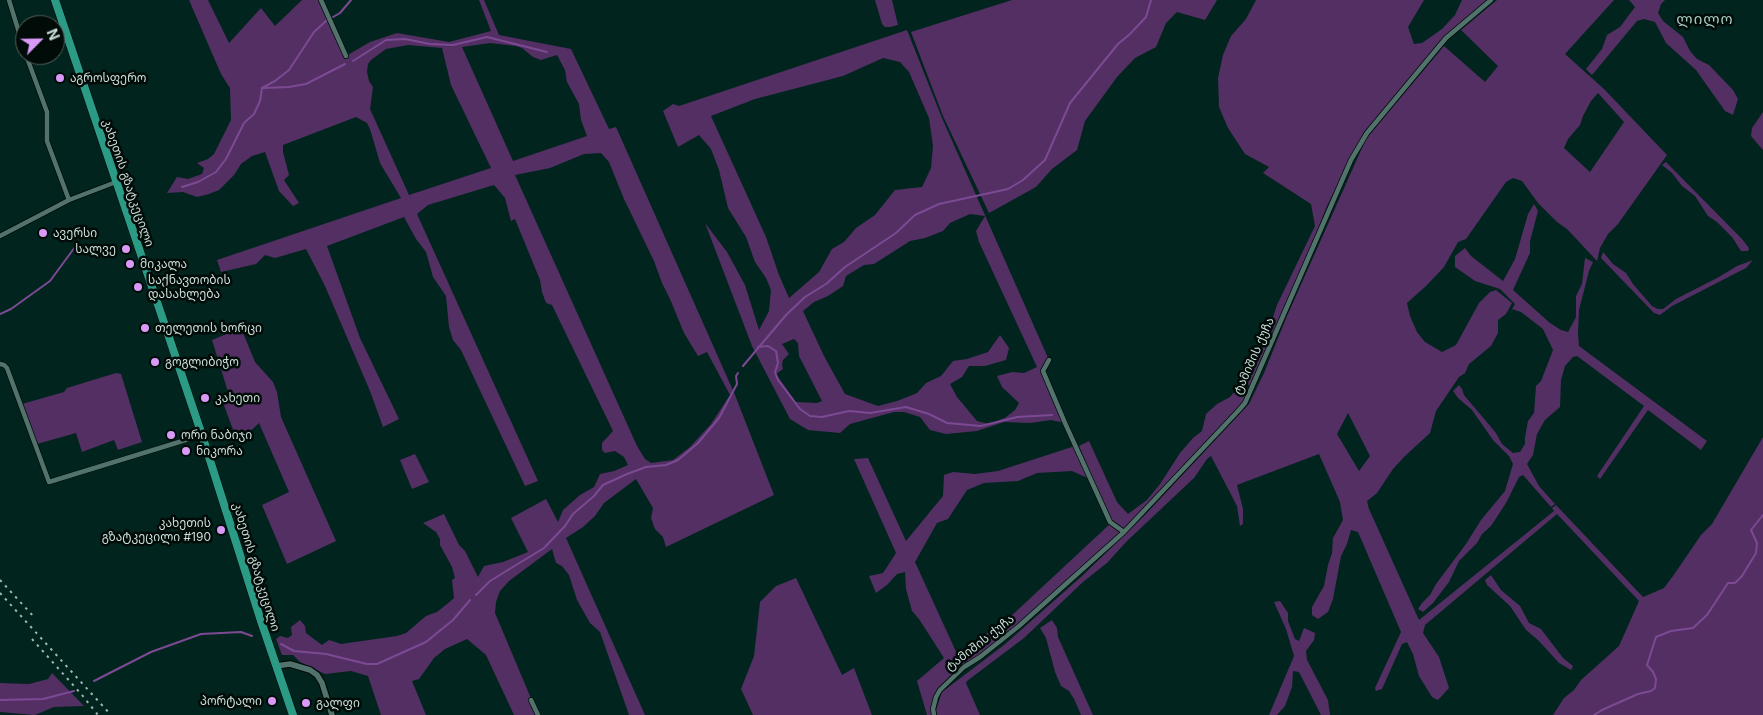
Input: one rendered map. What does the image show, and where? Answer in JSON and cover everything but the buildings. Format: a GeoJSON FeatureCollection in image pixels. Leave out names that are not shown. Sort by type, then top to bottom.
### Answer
{"type":"FeatureCollection","features":[{"type":"Feature","properties":{"kind":"highway","name":"კახეთის გზატკეცილი"},"geometry":{"type":"LineString","coordinates":[[55,0],[202,435],[293,715]]}},
{"type":"Feature","properties":{"kind":"street"},"geometry":{"type":"LineString","coordinates":[[8,0],[15,21]]}},
{"type":"Feature","properties":{"kind":"street"},"geometry":{"type":"LineString","coordinates":[[321,0],[346,56]]}},
{"type":"Feature","properties":{"kind":"street","name":"ტამიშის ქუჩა"},"geometry":{"type":"LineString","coordinates":[[934,715],[933,710],[936,697],[947,682],[1019,626],[1124,532],[1245,403],[1355,154],[1367,133],[1446,38],[1491,0]]}},
{"type":"Feature","properties":{"kind":"street"},"geometry":{"type":"LineString","coordinates":[[30,65],[47,112],[47,141],[69,200]]}},
{"type":"Feature","properties":{"kind":"street"},"geometry":{"type":"LineString","coordinates":[[0,236],[69,200],[116,182]]}},
{"type":"Feature","properties":{"kind":"street"},"geometry":{"type":"LineString","coordinates":[[1049,360],[1043,371],[1110,522],[1124,532]]}},
{"type":"Feature","properties":{"kind":"street"},"geometry":{"type":"LineString","coordinates":[[0,364],[7,368],[49,482],[202,435]]}},
{"type":"Feature","properties":{"kind":"street"},"geometry":{"type":"LineString","coordinates":[[276,666],[290,664],[310,670],[317,675],[322,683],[332,715]]}},
{"type":"Feature","properties":{"kind":"street"},"geometry":{"type":"LineString","coordinates":[[531,700],[538,715]]}},
{"type":"Feature","properties":{"kind":"shaded area"},"geometry":{"type":"Polygon","coordinates":[[[189,0],[208,0],[229,43],[261,8],[275,26],[302,0],[321,0],[346,56],[370,42],[397,33],[449,42],[491,31],[479,0],[484,0],[499,35],[571,49],[609,129],[616,127],[735,395],[774,495],[666,547],[663,537],[655,529],[651,518],[653,508],[636,479],[604,503],[595,516],[583,527],[566,538],[645,715],[629,715],[600,632],[590,623],[577,600],[569,575],[562,566],[556,563],[552,549],[509,581],[500,591],[495,613],[538,715],[514,715],[486,655],[467,639],[445,649],[434,658],[419,679],[412,681],[426,715],[381,715],[368,676],[351,671],[325,674],[300,662],[293,655],[282,655],[276,639],[280,636],[288,638],[292,635],[291,627],[300,620],[305,626],[306,633],[322,645],[329,640],[341,644],[397,636],[406,633],[426,616],[437,612],[454,598],[452,580],[455,578],[452,567],[440,545],[440,539],[436,532],[423,523],[444,514],[459,545],[465,551],[478,577],[484,566],[503,562],[528,552],[511,518],[546,499],[558,522],[563,510],[580,495],[594,487],[600,474],[628,465],[624,457],[615,451],[605,453],[602,450],[602,443],[613,431],[552,305],[546,303],[540,280],[515,219],[511,221],[505,198],[494,185],[428,205],[417,214],[538,481],[525,486],[461,350],[453,340],[449,327],[446,296],[433,277],[426,252],[416,239],[404,217],[327,246],[360,338],[399,419],[383,427],[370,391],[325,286],[306,249],[275,258],[265,255],[256,264],[221,272],[217,260],[401,198],[380,163],[367,123],[356,117],[283,145],[289,175],[284,180],[299,203],[293,206],[279,191],[265,152],[252,156],[241,164],[234,175],[219,190],[197,197],[183,192],[167,193],[177,177],[188,179],[202,174],[204,168],[197,163],[208,159],[214,154],[231,120],[230,88],[221,74],[189,0]],[[490,43],[462,47],[513,161],[587,136],[581,120],[579,104],[567,82],[565,70],[557,55],[541,60],[516,46],[490,43]],[[408,45],[386,49],[368,64],[367,72],[373,87],[370,109],[409,195],[491,168],[451,85],[442,48],[408,45]],[[601,153],[584,154],[550,168],[515,175],[637,446],[645,459],[651,463],[673,460],[690,447],[711,424],[730,395],[707,352],[698,356],[684,333],[609,162],[601,153]]]}},
{"type":"Feature","properties":{"kind":"shaded area"},"geometry":{"type":"Polygon","coordinates":[[[875,0],[892,0],[898,25],[885,27],[882,24],[875,0]]]}},
{"type":"Feature","properties":{"kind":"shaded area"},"geometry":{"type":"Polygon","coordinates":[[[1012,0],[1217,0],[1205,20],[1177,12],[1166,23],[1156,47],[1135,58],[1117,77],[1085,121],[1077,150],[1052,169],[1036,187],[989,213],[943,116],[911,32],[1012,0]]]}},
{"type":"Feature","properties":{"kind":"shaded area"},"geometry":{"type":"Polygon","coordinates":[[[1256,0],[1424,0],[1408,27],[1414,44],[1422,43],[1442,29],[1455,15],[1462,0],[1487,0],[1445,36],[1364,132],[1327,206],[1283,317],[1251,389],[1240,370],[1254,364],[1260,357],[1277,305],[1315,226],[1311,204],[1263,173],[1269,167],[1245,154],[1228,128],[1219,107],[1218,78],[1223,55],[1231,36],[1246,19],[1256,0]]]}},
{"type":"Feature","properties":{"kind":"shaded area"},"geometry":{"type":"Polygon","coordinates":[[[1497,0],[1614,0],[1565,54],[1604,89],[1667,155],[1618,224],[1608,234],[1600,248],[1597,261],[1567,229],[1538,203],[1522,181],[1513,178],[1506,182],[1466,239],[1458,242],[1444,267],[1407,303],[1417,332],[1425,342],[1442,352],[1456,345],[1479,303],[1490,292],[1496,290],[1512,303],[1506,314],[1498,320],[1498,333],[1491,346],[1469,364],[1465,373],[1459,377],[1436,411],[1430,433],[1404,457],[1393,469],[1377,493],[1367,501],[1369,509],[1419,620],[1554,511],[1552,508],[1556,505],[1643,597],[1664,588],[1701,535],[1712,524],[1763,437],[1763,715],[1553,715],[1564,698],[1574,690],[1581,680],[1619,646],[1639,601],[1557,514],[1425,625],[1423,633],[1439,657],[1449,688],[1438,700],[1432,697],[1419,676],[1413,654],[1407,642],[1402,644],[1382,689],[1376,691],[1375,688],[1401,632],[1358,532],[1351,530],[1341,556],[1333,599],[1328,612],[1318,619],[1312,615],[1312,607],[1324,586],[1332,553],[1333,538],[1343,520],[1340,502],[1319,454],[1237,485],[1243,509],[1243,524],[1240,526],[1237,506],[1211,456],[1194,478],[1127,541],[1107,563],[1083,582],[1024,638],[967,681],[966,683],[980,715],[937,715],[936,710],[942,692],[1004,645],[1081,577],[1143,517],[1249,404],[1366,139],[1444,46],[1485,82],[1498,66],[1461,30],[1497,0]],[[1598,93],[1591,101],[1580,125],[1568,139],[1564,148],[1590,172],[1624,122],[1598,93]],[[1348,413],[1337,434],[1359,471],[1370,456],[1348,413]]]}},
{"type":"Feature","properties":{"kind":"shaded area"},"geometry":{"type":"Polygon","coordinates":[[[1629,0],[1665,0],[1661,4],[1658,13],[1663,21],[1683,37],[1690,51],[1697,59],[1709,65],[1733,90],[1738,99],[1733,115],[1725,111],[1696,70],[1666,43],[1655,22],[1644,19],[1637,21],[1592,75],[1586,69],[1602,49],[1607,35],[1620,27],[1635,7],[1629,0]]]}},
{"type":"Feature","properties":{"kind":"shaded area"},"geometry":{"type":"Polygon","coordinates":[[[907,30],[942,118],[1049,360],[1043,371],[1065,423],[1051,420],[1030,423],[1004,422],[977,431],[946,434],[930,430],[920,417],[904,412],[894,412],[850,424],[840,433],[808,430],[790,419],[752,346],[705,223],[727,252],[745,285],[759,330],[769,311],[771,290],[766,278],[755,262],[746,237],[728,208],[719,170],[711,149],[699,135],[678,147],[663,111],[673,104],[679,106],[907,30]],[[883,58],[843,76],[755,99],[711,116],[766,237],[789,298],[819,272],[832,249],[844,242],[856,228],[875,215],[895,190],[922,187],[931,168],[933,146],[929,118],[909,72],[900,62],[883,58]],[[970,214],[950,223],[943,231],[910,241],[874,264],[864,265],[846,276],[843,286],[828,296],[814,302],[803,311],[824,356],[845,394],[878,406],[917,393],[926,383],[941,376],[953,361],[967,359],[988,352],[1000,335],[1009,348],[1006,360],[985,366],[969,366],[962,377],[950,384],[957,397],[977,421],[989,424],[1005,418],[1015,410],[1019,403],[1002,387],[997,376],[1012,372],[1024,373],[1037,367],[979,242],[976,231],[985,216],[970,214]],[[794,339],[782,344],[789,354],[783,360],[783,369],[776,374],[796,402],[817,403],[822,401],[799,356],[798,343],[794,339]]]}},
{"type":"Feature","properties":{"kind":"shaded area"},"geometry":{"type":"Polygon","coordinates":[[[1763,112],[1763,150],[1751,136],[1752,128],[1763,112]]]}},
{"type":"Feature","properties":{"kind":"shaded area"},"geometry":{"type":"Polygon","coordinates":[[[1666,162],[1742,239],[1749,248],[1748,251],[1741,251],[1732,237],[1708,216],[1695,196],[1682,186],[1672,173],[1662,165],[1666,162]]]}},
{"type":"Feature","properties":{"kind":"shaded area"},"geometry":{"type":"Polygon","coordinates":[[[1534,204],[1538,211],[1530,241],[1530,253],[1513,290],[1550,323],[1568,332],[1576,317],[1576,296],[1582,284],[1585,258],[1593,262],[1579,310],[1579,346],[1707,441],[1701,450],[1648,410],[1600,479],[1597,476],[1644,406],[1577,356],[1573,357],[1565,366],[1561,380],[1560,407],[1545,420],[1537,434],[1533,455],[1527,464],[1539,486],[1555,504],[1551,507],[1523,475],[1519,477],[1506,503],[1491,526],[1459,561],[1449,582],[1433,603],[1423,612],[1418,609],[1422,603],[1430,595],[1481,520],[1505,491],[1513,464],[1509,456],[1493,440],[1472,410],[1453,391],[1459,385],[1464,395],[1496,433],[1502,444],[1513,453],[1520,452],[1525,444],[1528,421],[1534,413],[1536,386],[1541,381],[1553,350],[1543,329],[1521,312],[1512,309],[1515,304],[1500,289],[1475,281],[1455,267],[1455,256],[1465,248],[1471,256],[1503,281],[1515,259],[1528,214],[1534,204]]]}},
{"type":"Feature","properties":{"kind":"shaded area"},"geometry":{"type":"Polygon","coordinates":[[[1603,252],[1613,264],[1626,273],[1652,306],[1658,309],[1663,309],[1676,299],[1737,266],[1753,260],[1746,268],[1672,306],[1660,315],[1654,313],[1601,258],[1603,252]]]}},
{"type":"Feature","properties":{"kind":"shaded area"},"geometry":{"type":"Polygon","coordinates":[[[241,328],[255,362],[273,382],[277,392],[281,417],[336,541],[287,564],[262,505],[289,492],[259,423],[238,443],[222,400],[229,395],[212,340],[241,328]]]}},
{"type":"Feature","properties":{"kind":"shaded area"},"geometry":{"type":"Polygon","coordinates":[[[116,373],[121,374],[142,442],[118,450],[114,440],[82,452],[76,433],[37,444],[22,404],[64,392],[67,388],[116,373]]]}},
{"type":"Feature","properties":{"kind":"shaded area"},"geometry":{"type":"Polygon","coordinates":[[[1240,385],[1244,388],[1246,394],[1243,402],[1163,488],[1122,531],[1019,626],[964,667],[936,697],[934,715],[927,715],[917,681],[944,658],[912,611],[906,589],[905,572],[897,574],[876,593],[869,576],[883,573],[896,553],[854,459],[868,458],[906,541],[943,496],[944,475],[953,472],[975,474],[998,471],[1075,446],[1090,479],[1072,471],[1037,473],[1018,481],[984,483],[967,490],[948,519],[937,523],[915,562],[958,656],[963,650],[1009,618],[1111,523],[1079,446],[1089,441],[1117,502],[1128,514],[1147,500],[1180,453],[1202,431],[1206,414],[1217,404],[1230,397],[1240,385]]]}},
{"type":"Feature","properties":{"kind":"shaded area"},"geometry":{"type":"Polygon","coordinates":[[[415,454],[429,482],[412,489],[400,460],[415,454]]]}},
{"type":"Feature","properties":{"kind":"shaded area"},"geometry":{"type":"Polygon","coordinates":[[[1491,575],[1501,590],[1520,606],[1529,623],[1541,629],[1563,658],[1573,666],[1571,670],[1559,663],[1526,630],[1510,606],[1487,585],[1485,580],[1491,575]]]}},
{"type":"Feature","properties":{"kind":"shaded area"},"geometry":{"type":"Polygon","coordinates":[[[796,578],[842,675],[854,668],[872,715],[753,715],[741,689],[754,656],[760,602],[776,586],[796,578]]]}},
{"type":"Feature","properties":{"kind":"shaded area"},"geometry":{"type":"Polygon","coordinates":[[[1280,601],[1288,613],[1288,621],[1295,639],[1299,641],[1304,628],[1315,633],[1314,640],[1306,651],[1307,660],[1328,700],[1330,715],[1321,715],[1299,672],[1293,671],[1292,687],[1285,706],[1277,715],[1269,715],[1294,656],[1286,629],[1274,602],[1280,601]]]}},
{"type":"Feature","properties":{"kind":"shaded area"},"geometry":{"type":"Polygon","coordinates":[[[1052,620],[1093,715],[1081,715],[1069,691],[1061,686],[1055,672],[1046,638],[1040,628],[1052,620]]]}},
{"type":"Feature","properties":{"kind":"shaded area"},"geometry":{"type":"Polygon","coordinates":[[[52,673],[84,706],[54,707],[35,715],[0,712],[0,683],[29,684],[48,679],[52,673]]]}},
{"type":"Feature","properties":{"kind":"waterway"},"geometry":{"type":"LineString","coordinates":[[333,17],[340,13],[351,0]]}},
{"type":"Feature","properties":{"kind":"waterway"},"geometry":{"type":"LineString","coordinates":[[743,366],[786,315],[805,297],[826,284],[845,267],[896,233],[915,215],[939,204],[1008,189],[1023,180],[1045,160],[1070,103],[1118,44],[1146,17],[1151,0]]}},
{"type":"Feature","properties":{"kind":"waterway"},"geometry":{"type":"LineString","coordinates":[[182,187],[198,182],[216,172],[226,159],[244,123],[254,114],[260,101],[262,88],[289,70],[314,32],[326,21]]}},
{"type":"Feature","properties":{"kind":"waterway"},"geometry":{"type":"LineString","coordinates":[[353,61],[386,40],[405,39],[430,44],[453,45],[487,37],[547,52]]}},
{"type":"Feature","properties":{"kind":"waterway"},"geometry":{"type":"LineString","coordinates":[[263,88],[306,84],[345,64]]}},
{"type":"Feature","properties":{"kind":"waterway"},"geometry":{"type":"LineString","coordinates":[[0,314],[11,309],[50,281],[75,247]]}},
{"type":"Feature","properties":{"kind":"waterway"},"geometry":{"type":"LineString","coordinates":[[758,347],[768,346],[776,351],[778,363],[775,372],[778,380],[800,409],[810,416],[822,417],[849,411],[870,413],[906,407],[929,414],[947,423],[981,426],[1017,417],[1052,415]]}},
{"type":"Feature","properties":{"kind":"waterway"},"geometry":{"type":"LineString","coordinates":[[476,595],[490,581],[544,548],[565,526],[573,514],[594,496],[603,485],[646,467],[666,465],[678,460],[698,443],[719,418],[737,384],[736,376],[738,373]]}},
{"type":"Feature","properties":{"kind":"waterway"},"geometry":{"type":"LineString","coordinates":[[1594,715],[1655,688],[1656,679],[1647,665],[1656,637],[1671,631],[1693,628],[1707,615],[1728,583],[1735,583],[1742,576],[1756,553],[1757,543],[1751,530],[1763,515]]}},
{"type":"Feature","properties":{"kind":"waterway"},"geometry":{"type":"LineString","coordinates":[[281,644],[294,651],[326,654],[367,664],[377,664],[426,642],[453,620],[470,600]]}},
{"type":"Feature","properties":{"kind":"waterway"},"geometry":{"type":"LineString","coordinates":[[94,681],[151,652],[201,634],[241,632],[252,636]]}},
{"type":"Feature","properties":{"kind":"waterway"},"geometry":{"type":"LineString","coordinates":[[0,700],[43,699],[74,691]]}},
{"type":"Feature","properties":{"kind":"railway"},"geometry":{"type":"LineString","coordinates":[[0,580],[35,618]]}},
{"type":"Feature","properties":{"kind":"railway"},"geometry":{"type":"LineString","coordinates":[[0,593],[111,715]]}},
{"type":"Feature","properties":{"kind":"railway"},"geometry":{"type":"LineString","coordinates":[[32,639],[98,715]]}},
{"type":"Feature","properties":{"kind":"place","name":"აგროსფერო"},"geometry":{"type":"Point","coordinates":[60,78]}},
{"type":"Feature","properties":{"kind":"place","name":"ავერსი"},"geometry":{"type":"Point","coordinates":[43,233]}},
{"type":"Feature","properties":{"kind":"place","name":"სალვე"},"geometry":{"type":"Point","coordinates":[126,249]}},
{"type":"Feature","properties":{"kind":"place","name":"მიკალა"},"geometry":{"type":"Point","coordinates":[130,264]}},
{"type":"Feature","properties":{"kind":"place","name":"საქნავთობის დასახლება"},"geometry":{"type":"Point","coordinates":[138,287]}},
{"type":"Feature","properties":{"kind":"place","name":"თელეთის ხორცი"},"geometry":{"type":"Point","coordinates":[145,328]}},
{"type":"Feature","properties":{"kind":"place","name":"გოგლიბიჭო"},"geometry":{"type":"Point","coordinates":[155,362]}},
{"type":"Feature","properties":{"kind":"place","name":"კახეთი"},"geometry":{"type":"Point","coordinates":[205,398]}},
{"type":"Feature","properties":{"kind":"place","name":"ორი ნაბიჯი"},"geometry":{"type":"Point","coordinates":[171,435]}},
{"type":"Feature","properties":{"kind":"place","name":"ნიკორა"},"geometry":{"type":"Point","coordinates":[186,451]}},
{"type":"Feature","properties":{"kind":"place","name":"კახეთის გზატკეცილი #190"},"geometry":{"type":"Point","coordinates":[221,530]}},
{"type":"Feature","properties":{"kind":"place","name":"პორტალი"},"geometry":{"type":"Point","coordinates":[272,701]}},
{"type":"Feature","properties":{"kind":"place","name":"გალფი"},"geometry":{"type":"Point","coordinates":[306,703]}},
{"type":"Feature","properties":{"kind":"district","name":"ლილო"},"geometry":{"type":"Point","coordinates":[1705,19]}}]}
